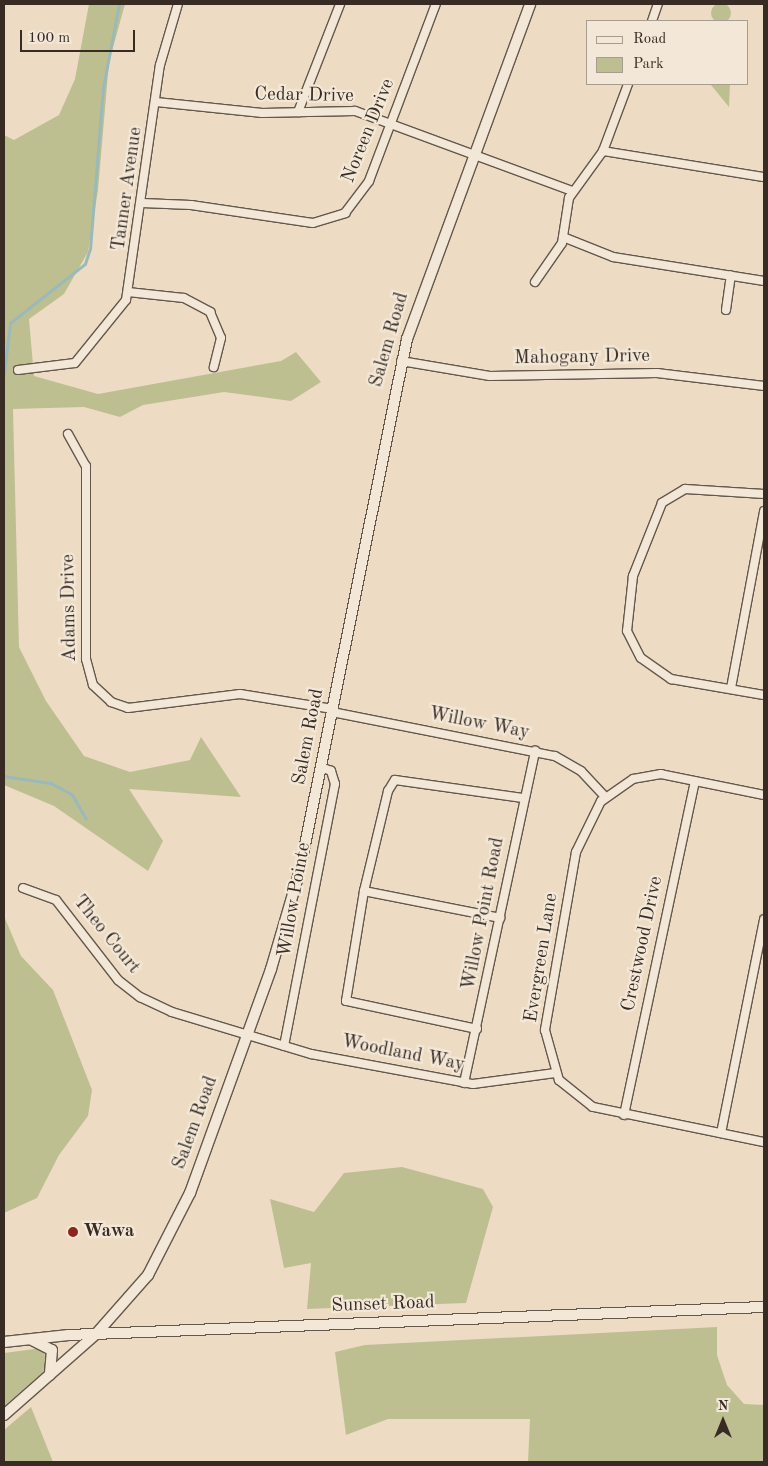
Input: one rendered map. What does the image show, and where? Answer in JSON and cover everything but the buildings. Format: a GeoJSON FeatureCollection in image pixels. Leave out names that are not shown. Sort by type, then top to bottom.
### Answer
{"type":"FeatureCollection","features":[{"type":"Feature","properties":{"kind":"street","name":"Tanner Avenue"},"geometry":{"type":"LineString","coordinates":[[18,370],[75,364],[109,326],[128,292],[163,49],[178,4]]}},
{"type":"Feature","properties":{"kind":"street"},"geometry":{"type":"LineString","coordinates":[[298,112],[340,4]]}},
{"type":"Feature","properties":{"kind":"street","name":"Noreen Drive"},"geometry":{"type":"LineString","coordinates":[[142,203],[191,205],[296,222],[330,220],[345,213],[361,195],[436,4]]}},
{"type":"Feature","properties":{"kind":"street","name":"Salem Road"},"geometry":{"type":"LineString","coordinates":[[4,1415],[96,1334],[148,1276],[175,1229],[288,916],[333,711],[401,361],[425,282],[530,4]]}},
{"type":"Feature","properties":{"kind":"street"},"geometry":{"type":"LineString","coordinates":[[652,20],[658,4]]}},
{"type":"Feature","properties":{"kind":"street"},"geometry":{"type":"LineString","coordinates":[[535,282],[563,237],[572,191],[602,151],[628,85]]}},
{"type":"Feature","properties":{"kind":"street","name":"Cedar Drive"},"geometry":{"type":"LineString","coordinates":[[156,102],[253,112],[346,110],[390,121],[474,156],[572,191]]}},
{"type":"Feature","properties":{"kind":"street"},"geometry":{"type":"LineString","coordinates":[[602,151],[764,177]]}},
{"type":"Feature","properties":{"kind":"street"},"geometry":{"type":"LineString","coordinates":[[563,237],[613,257],[764,281]]}},
{"type":"Feature","properties":{"kind":"street"},"geometry":{"type":"LineString","coordinates":[[726,310],[731,275]]}},
{"type":"Feature","properties":{"kind":"street"},"geometry":{"type":"LineString","coordinates":[[128,292],[184,298],[210,312],[221,338],[214,367]]}},
{"type":"Feature","properties":{"kind":"street","name":"Mahogany Drive"},"geometry":{"type":"LineString","coordinates":[[401,361],[490,376],[657,373],[764,386]]}},
{"type":"Feature","properties":{"kind":"street","name":"Adams Drive"},"geometry":{"type":"LineString","coordinates":[[68,434],[86,466],[86,659],[93,685],[111,702],[128,708],[240,694],[333,711]]}},
{"type":"Feature","properties":{"kind":"street"},"geometry":{"type":"LineString","coordinates":[[764,494],[685,489],[662,503],[632,576],[627,631],[641,658],[671,679],[764,695]]}},
{"type":"Feature","properties":{"kind":"street"},"geometry":{"type":"LineString","coordinates":[[731,688],[764,511]]}},
{"type":"Feature","properties":{"kind":"street","name":"Willow Way"},"geometry":{"type":"LineString","coordinates":[[333,711],[535,752],[576,768],[605,797]]}},
{"type":"Feature","properties":{"kind":"street","name":"Willow Point Road"},"geometry":{"type":"LineString","coordinates":[[464,1082],[477,1029],[523,798],[535,752]]}},
{"type":"Feature","properties":{"kind":"street","name":"Willow Pointe"},"geometry":{"type":"LineString","coordinates":[[284,1046],[335,784],[331,771],[321,767]]}},
{"type":"Feature","properties":{"kind":"street"},"geometry":{"type":"LineString","coordinates":[[605,797],[642,776],[661,774],[764,795]]}},
{"type":"Feature","properties":{"kind":"street"},"geometry":{"type":"LineString","coordinates":[[477,1029],[346,1001],[364,890],[388,791],[395,780],[523,798]]}},
{"type":"Feature","properties":{"kind":"street","name":"Crestwood Drive"},"geometry":{"type":"LineString","coordinates":[[624,1115],[695,781]]}},
{"type":"Feature","properties":{"kind":"street","name":"Evergreen Lane"},"geometry":{"type":"LineString","coordinates":[[555,1073],[545,1030],[550,986],[579,843],[605,797]]}},
{"type":"Feature","properties":{"kind":"street","name":"Theo Court"},"geometry":{"type":"LineString","coordinates":[[23,888],[56,900],[112,974],[140,997],[199,1021],[247,1033]]}},
{"type":"Feature","properties":{"kind":"street"},"geometry":{"type":"LineString","coordinates":[[364,890],[500,918]]}},
{"type":"Feature","properties":{"kind":"street"},"geometry":{"type":"LineString","coordinates":[[721,1133],[764,919]]}},
{"type":"Feature","properties":{"kind":"street","name":"Woodland Way"},"geometry":{"type":"LineString","coordinates":[[247,1033],[284,1046],[464,1082],[498,1084],[555,1073]]}},
{"type":"Feature","properties":{"kind":"street"},"geometry":{"type":"LineString","coordinates":[[555,1073],[581,1100],[624,1115],[764,1142]]}},
{"type":"Feature","properties":{"kind":"street","name":"Sunset Road"},"geometry":{"type":"LineString","coordinates":[[4,1342],[96,1334],[764,1307]]}},
{"type":"Feature","properties":{"kind":"street"},"geometry":{"type":"LineString","coordinates":[[29,1340],[52,1350],[50,1375]]}},
{"type":"Feature","properties":{"kind":"green space"},"geometry":{"type":"Polygon","coordinates":[[[89,4],[125,4],[109,62],[98,190],[88,252],[64,294],[29,319],[34,376],[98,394],[281,361],[296,352],[321,382],[291,401],[224,392],[143,405],[120,417],[84,407],[13,409],[19,647],[46,701],[84,756],[130,772],[190,760],[201,737],[241,797],[129,789],[163,841],[148,871],[54,806],[4,785],[4,135],[14,140],[59,115],[75,79],[89,4]]]}},
{"type":"Feature","properties":{"kind":"green space"},"geometry":{"type":"Polygon","coordinates":[[[717,4],[725,4],[731,13],[728,20],[714,20],[712,17],[712,9],[717,4]]]}},
{"type":"Feature","properties":{"kind":"green space"},"geometry":{"type":"Polygon","coordinates":[[[711,85],[730,85],[729,107],[711,85]]]}},
{"type":"Feature","properties":{"kind":"green space"},"geometry":{"type":"Polygon","coordinates":[[[4,916],[21,956],[53,990],[92,1090],[88,1116],[59,1155],[37,1198],[4,1213],[4,916]]]}},
{"type":"Feature","properties":{"kind":"green space"},"geometry":{"type":"Polygon","coordinates":[[[402,1167],[483,1189],[493,1207],[466,1303],[307,1309],[311,1263],[284,1268],[270,1199],[314,1212],[344,1173],[402,1167]]]}},
{"type":"Feature","properties":{"kind":"green space"},"geometry":{"type":"Polygon","coordinates":[[[717,1327],[717,1355],[727,1385],[744,1404],[764,1405],[764,1462],[528,1462],[530,1419],[388,1419],[346,1435],[335,1352],[365,1345],[717,1327]]]}},
{"type":"Feature","properties":{"kind":"green space"},"geometry":{"type":"Polygon","coordinates":[[[42,1348],[49,1367],[4,1406],[4,1353],[42,1348]]]}},
{"type":"Feature","properties":{"kind":"green space"},"geometry":{"type":"Polygon","coordinates":[[[31,1407],[53,1462],[4,1462],[4,1430],[31,1407]]]}},
{"type":"Feature","properties":{"kind":"waterway"},"geometry":{"type":"LineString","coordinates":[[4,374],[10,323],[85,264],[90,249],[103,88],[119,4]]}},
{"type":"Feature","properties":{"kind":"waterway"},"geometry":{"type":"LineString","coordinates":[[4,776],[51,783],[72,794],[86,818]]}},
{"type":"Feature","properties":{"kind":"place","name":"Wawa"},"geometry":{"type":"Point","coordinates":[73,1232]}}]}
